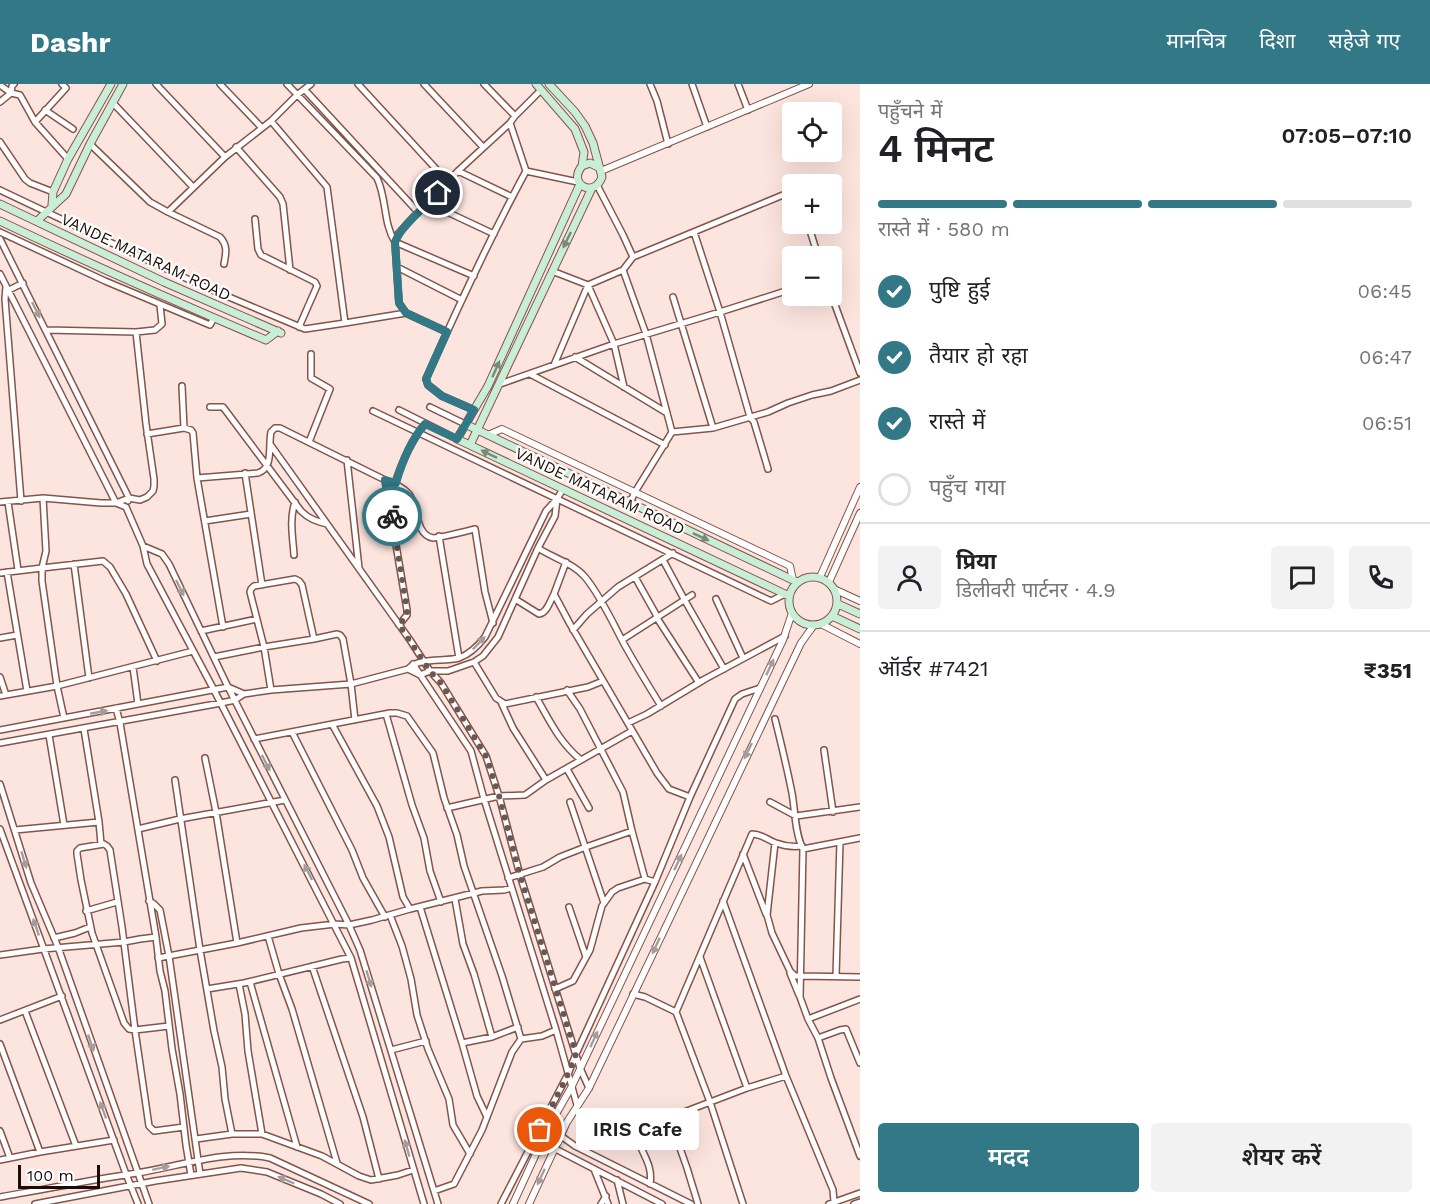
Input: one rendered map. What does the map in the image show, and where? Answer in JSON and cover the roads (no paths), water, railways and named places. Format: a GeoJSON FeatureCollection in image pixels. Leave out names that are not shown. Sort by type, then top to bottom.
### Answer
{"type":"FeatureCollection","features":[{"type":"Feature","properties":{"kind":"main road"},"geometry":{"type":"LineString","coordinates":[[52,205],[53,192],[68,159],[111,84]]}},
{"type":"Feature","properties":{"kind":"main road"},"geometry":{"type":"LineString","coordinates":[[37,221],[66,194],[123,84]]}},
{"type":"Feature","properties":{"kind":"main road"},"geometry":{"type":"LineString","coordinates":[[470,445],[552,271],[594,187],[602,177],[593,143],[585,126],[549,84]]}},
{"type":"Feature","properties":{"kind":"main road"},"geometry":{"type":"LineString","coordinates":[[457,439],[488,386],[579,183],[577,173],[582,166],[584,152],[575,129],[538,87]]}},
{"type":"Feature","properties":{"kind":"main road"},"geometry":{"type":"LineString","coordinates":[[582,166],[590,163],[600,169]]}},
{"type":"Feature","properties":{"kind":"main road"},"geometry":{"type":"LineString","coordinates":[[579,183],[587,188],[594,187]]}},
{"type":"Feature","properties":{"kind":"main road","name":"VANDE MATARAM ROAD"},"geometry":{"type":"LineString","coordinates":[[0,204],[164,282],[279,332]]}},
{"type":"Feature","properties":{"kind":"main road","name":"VANDE MATARAM ROAD"},"geometry":{"type":"LineString","coordinates":[[0,221],[266,340],[279,332]]}},
{"type":"Feature","properties":{"kind":"main road","name":"VANDE MATARAM ROAD"},"geometry":{"type":"LineString","coordinates":[[465,424],[795,581]]}},
{"type":"Feature","properties":{"kind":"main road","name":"VANDE MATARAM ROAD"},"geometry":{"type":"LineString","coordinates":[[457,439],[787,595]]}},
{"type":"Feature","properties":{"kind":"main road"},"geometry":{"type":"LineString","coordinates":[[812,576],[829,582],[836,590],[838,604],[832,616],[818,624],[801,622],[792,613],[787,595],[795,581],[812,576]]}},
{"type":"Feature","properties":{"kind":"main road"},"geometry":{"type":"LineString","coordinates":[[838,604],[860,614]]}},
{"type":"Feature","properties":{"kind":"main road"},"geometry":{"type":"LineString","coordinates":[[832,616],[860,629]]}},
{"type":"Feature","properties":{"kind":"street"},"geometry":{"type":"LineString","coordinates":[[0,102],[11,93],[14,84]]}},
{"type":"Feature","properties":{"kind":"street"},"geometry":{"type":"LineString","coordinates":[[34,122],[66,88],[62,84]]}},
{"type":"Feature","properties":{"kind":"street"},"geometry":{"type":"LineString","coordinates":[[156,84],[225,157]]}},
{"type":"Feature","properties":{"kind":"street"},"geometry":{"type":"LineString","coordinates":[[220,84],[262,128]]}},
{"type":"Feature","properties":{"kind":"street"},"geometry":{"type":"LineString","coordinates":[[286,84],[377,178],[382,189],[389,232],[395,242],[474,276]]}},
{"type":"Feature","properties":{"kind":"street"},"geometry":{"type":"LineString","coordinates":[[168,212],[236,147],[271,122],[311,84]]}},
{"type":"Feature","properties":{"kind":"street"},"geometry":{"type":"LineString","coordinates":[[358,84],[448,182]]}},
{"type":"Feature","properties":{"kind":"street"},"geometry":{"type":"LineString","coordinates":[[424,84],[483,147]]}},
{"type":"Feature","properties":{"kind":"street"},"geometry":{"type":"LineString","coordinates":[[484,84],[515,116]]}},
{"type":"Feature","properties":{"kind":"street"},"geometry":{"type":"LineString","coordinates":[[650,84],[668,144]]}},
{"type":"Feature","properties":{"kind":"street"},"geometry":{"type":"LineString","coordinates":[[692,84],[707,127]]}},
{"type":"Feature","properties":{"kind":"street"},"geometry":{"type":"LineString","coordinates":[[738,84],[748,110]]}},
{"type":"Feature","properties":{"kind":"street"},"geometry":{"type":"LineString","coordinates":[[600,169],[668,144],[809,84]]}},
{"type":"Feature","properties":{"kind":"street"},"geometry":{"type":"LineString","coordinates":[[0,85],[11,93],[20,95],[34,122],[68,159]]}},
{"type":"Feature","properties":{"kind":"street"},"geometry":{"type":"LineString","coordinates":[[447,332],[406,313],[399,303],[395,242],[398,234],[418,212],[510,123],[538,87]]}},
{"type":"Feature","properties":{"kind":"street"},"geometry":{"type":"LineString","coordinates":[[305,90],[418,212]]}},
{"type":"Feature","properties":{"kind":"street"},"geometry":{"type":"LineString","coordinates":[[113,103],[193,187]]}},
{"type":"Feature","properties":{"kind":"street"},"geometry":{"type":"LineString","coordinates":[[45,110],[73,129]]}},
{"type":"Feature","properties":{"kind":"street"},"geometry":{"type":"LineString","coordinates":[[271,122],[327,188],[345,323]]}},
{"type":"Feature","properties":{"kind":"street"},"geometry":{"type":"LineString","coordinates":[[474,410],[442,396],[428,385],[426,379],[526,171],[510,123]]}},
{"type":"Feature","properties":{"kind":"street"},"geometry":{"type":"LineString","coordinates":[[0,142],[25,179],[53,192]]}},
{"type":"Feature","properties":{"kind":"street"},"geometry":{"type":"LineString","coordinates":[[90,144],[150,202],[220,237],[225,242],[226,248],[224,264]]}},
{"type":"Feature","properties":{"kind":"street"},"geometry":{"type":"LineString","coordinates":[[236,147],[280,197],[283,204],[290,270]]}},
{"type":"Feature","properties":{"kind":"street"},"geometry":{"type":"LineString","coordinates":[[458,171],[512,197]]}},
{"type":"Feature","properties":{"kind":"street"},"geometry":{"type":"LineString","coordinates":[[526,171],[579,183]]}},
{"type":"Feature","properties":{"kind":"street"},"geometry":{"type":"LineString","coordinates":[[594,187],[623,235],[633,257]]}},
{"type":"Feature","properties":{"kind":"street"},"geometry":{"type":"LineString","coordinates":[[0,190],[198,284],[299,327],[310,329],[406,313]]}},
{"type":"Feature","properties":{"kind":"street"},"geometry":{"type":"LineString","coordinates":[[554,365],[588,285],[623,270],[633,257],[782,195]]}},
{"type":"Feature","properties":{"kind":"street"},"geometry":{"type":"LineString","coordinates":[[428,203],[494,234]]}},
{"type":"Feature","properties":{"kind":"street"},"geometry":{"type":"LineString","coordinates":[[255,219],[258,249],[261,255],[315,282],[316,286],[299,327]]}},
{"type":"Feature","properties":{"kind":"street"},"geometry":{"type":"LineString","coordinates":[[0,232],[160,305],[210,325],[214,318]]}},
{"type":"Feature","properties":{"kind":"street"},"geometry":{"type":"LineString","coordinates":[[694,232],[750,417],[754,422],[768,468]]}},
{"type":"Feature","properties":{"kind":"street"},"geometry":{"type":"LineString","coordinates":[[0,239],[129,498],[126,507],[143,546],[147,564],[351,958],[424,1204]]}},
{"type":"Feature","properties":{"kind":"street"},"geometry":{"type":"LineString","coordinates":[[397,267],[462,300]]}},
{"type":"Feature","properties":{"kind":"street"},"geometry":{"type":"LineString","coordinates":[[623,270],[646,334],[672,432],[630,502]]}},
{"type":"Feature","properties":{"kind":"street"},"geometry":{"type":"LineString","coordinates":[[552,271],[588,285],[614,344],[624,387]]}},
{"type":"Feature","properties":{"kind":"street"},"geometry":{"type":"LineString","coordinates":[[1,277],[116,503],[126,507]]}},
{"type":"Feature","properties":{"kind":"street"},"geometry":{"type":"LineString","coordinates":[[8,288],[23,283]]}},
{"type":"Feature","properties":{"kind":"street"},"geometry":{"type":"LineString","coordinates":[[8,288],[5,299],[21,501]]}},
{"type":"Feature","properties":{"kind":"street"},"geometry":{"type":"LineString","coordinates":[[500,384],[614,344],[782,292]]}},
{"type":"Feature","properties":{"kind":"street"},"geometry":{"type":"LineString","coordinates":[[673,297],[713,428]]}},
{"type":"Feature","properties":{"kind":"street"},"geometry":{"type":"LineString","coordinates":[[46,330],[136,332],[155,330],[162,324],[160,305]]}},
{"type":"Feature","properties":{"kind":"street"},"geometry":{"type":"LineString","coordinates":[[835,306],[860,373]]}},
{"type":"Feature","properties":{"kind":"street"},"geometry":{"type":"LineString","coordinates":[[279,332],[289,323]]}},
{"type":"Feature","properties":{"kind":"street"},"geometry":{"type":"LineString","coordinates":[[0,502],[43,498],[116,503],[129,498],[140,500],[153,491],[136,332]]}},
{"type":"Feature","properties":{"kind":"street"},"geometry":{"type":"LineString","coordinates":[[309,442],[330,389],[311,378],[311,354]]}},
{"type":"Feature","properties":{"kind":"street"},"geometry":{"type":"LineString","coordinates":[[575,357],[667,413]]}},
{"type":"Feature","properties":{"kind":"street"},"geometry":{"type":"LineString","coordinates":[[0,358],[9,358]]}},
{"type":"Feature","properties":{"kind":"street"},"geometry":{"type":"LineString","coordinates":[[530,374],[665,445]]}},
{"type":"Feature","properties":{"kind":"street"},"geometry":{"type":"LineString","coordinates":[[672,432],[713,428],[768,412],[788,403],[860,380]]}},
{"type":"Feature","properties":{"kind":"street"},"geometry":{"type":"LineString","coordinates":[[182,386],[184,428]]}},
{"type":"Feature","properties":{"kind":"street"},"geometry":{"type":"LineString","coordinates":[[210,407],[223,407],[307,517],[327,524]]}},
{"type":"Feature","properties":{"kind":"street","name":"VANDE MATARAM ROAD"},"geometry":{"type":"LineString","coordinates":[[430,407],[465,424]]}},
{"type":"Feature","properties":{"kind":"street","name":"VANDE MATARAM ROAD"},"geometry":{"type":"LineString","coordinates":[[399,410],[457,439]]}},
{"type":"Feature","properties":{"kind":"street"},"geometry":{"type":"LineString","coordinates":[[373,411],[771,601],[787,595]]}},
{"type":"Feature","properties":{"kind":"street"},"geometry":{"type":"LineString","coordinates":[[396,483],[402,462],[418,432],[425,424]]}},
{"type":"Feature","properties":{"kind":"street"},"geometry":{"type":"LineString","coordinates":[[147,434],[184,428],[193,433],[197,478],[223,627]]}},
{"type":"Feature","properties":{"kind":"street"},"geometry":{"type":"LineString","coordinates":[[197,478],[264,471],[267,465],[271,432],[275,428],[280,428],[385,480],[396,483],[412,498],[422,531],[433,538],[475,530],[485,592],[494,623]]}},
{"type":"Feature","properties":{"kind":"street"},"geometry":{"type":"LineString","coordinates":[[488,435],[502,429],[635,492],[790,566],[795,581]]}},
{"type":"Feature","properties":{"kind":"street"},"geometry":{"type":"LineString","coordinates":[[270,444],[430,671],[441,683],[486,756],[555,989],[580,1068],[589,1088]]}},
{"type":"Feature","properties":{"kind":"street"},"geometry":{"type":"LineString","coordinates":[[347,460],[360,570]]}},
{"type":"Feature","properties":{"kind":"street"},"geometry":{"type":"LineString","coordinates":[[244,473],[262,585]]}},
{"type":"Feature","properties":{"kind":"street"},"geometry":{"type":"LineString","coordinates":[[385,480],[407,610],[407,615],[399,625]]}},
{"type":"Feature","properties":{"kind":"street"},"geometry":{"type":"LineString","coordinates":[[820,577],[860,487]]}},
{"type":"Feature","properties":{"kind":"street"},"geometry":{"type":"LineString","coordinates":[[408,669],[420,675],[430,671],[448,671],[474,662],[483,656],[498,637],[555,516],[558,499],[563,489]]}},
{"type":"Feature","properties":{"kind":"street"},"geometry":{"type":"LineString","coordinates":[[43,498],[46,551],[42,581],[57,686],[64,718]]}},
{"type":"Feature","properties":{"kind":"street"},"geometry":{"type":"LineString","coordinates":[[0,743],[221,704],[235,700],[244,694],[351,684],[408,669],[413,664],[459,657],[477,647],[486,637],[546,511],[558,499]]}},
{"type":"Feature","properties":{"kind":"street"},"geometry":{"type":"LineString","coordinates":[[8,502],[18,570]]}},
{"type":"Feature","properties":{"kind":"street"},"geometry":{"type":"LineString","coordinates":[[294,555],[291,515],[295,502]]}},
{"type":"Feature","properties":{"kind":"street"},"geometry":{"type":"LineString","coordinates":[[829,582],[860,513]]}},
{"type":"Feature","properties":{"kind":"street"},"geometry":{"type":"LineString","coordinates":[[205,521],[251,514]]}},
{"type":"Feature","properties":{"kind":"street"},"geometry":{"type":"LineString","coordinates":[[439,537],[459,657]]}},
{"type":"Feature","properties":{"kind":"street"},"geometry":{"type":"LineString","coordinates":[[143,546],[162,554],[169,564],[228,687],[349,925],[360,950],[438,1204]]}},
{"type":"Feature","properties":{"kind":"street"},"geometry":{"type":"LineString","coordinates":[[538,548],[566,562],[585,576],[661,706]]}},
{"type":"Feature","properties":{"kind":"street"},"geometry":{"type":"LineString","coordinates":[[573,630],[587,614],[618,587],[673,554]]}},
{"type":"Feature","properties":{"kind":"street"},"geometry":{"type":"LineString","coordinates":[[663,560],[724,669]]}},
{"type":"Feature","properties":{"kind":"street"},"geometry":{"type":"LineString","coordinates":[[27,692],[3,572],[103,561],[110,567],[126,594],[157,661]]}},
{"type":"Feature","properties":{"kind":"street"},"geometry":{"type":"LineString","coordinates":[[515,598],[539,614],[543,614],[554,594],[566,562]]}},
{"type":"Feature","properties":{"kind":"street"},"geometry":{"type":"LineString","coordinates":[[74,564],[89,678]]}},
{"type":"Feature","properties":{"kind":"street"},"geometry":{"type":"LineString","coordinates":[[635,577],[657,618],[699,683]]}},
{"type":"Feature","properties":{"kind":"street"},"geometry":{"type":"LineString","coordinates":[[271,690],[251,589],[254,586],[295,579],[299,581],[302,585],[314,639]]}},
{"type":"Feature","properties":{"kind":"street"},"geometry":{"type":"LineString","coordinates":[[836,590],[860,601]]}},
{"type":"Feature","properties":{"kind":"street"},"geometry":{"type":"LineString","coordinates":[[554,594],[657,773],[669,789],[690,797]]}},
{"type":"Feature","properties":{"kind":"street"},"geometry":{"type":"LineString","coordinates":[[622,640],[692,595]]}},
{"type":"Feature","properties":{"kind":"street"},"geometry":{"type":"LineString","coordinates":[[716,599],[742,658]]}},
{"type":"Feature","properties":{"kind":"street"},"geometry":{"type":"LineString","coordinates":[[513,1204],[547,1130],[572,1086],[785,636],[792,613]]}},
{"type":"Feature","properties":{"kind":"street"},"geometry":{"type":"LineString","coordinates":[[201,631],[257,619]]}},
{"type":"Feature","properties":{"kind":"street"},"geometry":{"type":"LineString","coordinates":[[529,1204],[567,1122],[589,1088],[801,643],[818,624],[860,644]]}},
{"type":"Feature","properties":{"kind":"street"},"geometry":{"type":"LineString","coordinates":[[0,638],[17,635]]}},
{"type":"Feature","properties":{"kind":"street"},"geometry":{"type":"LineString","coordinates":[[214,657],[340,635],[343,639],[351,684],[355,720]]}},
{"type":"Feature","properties":{"kind":"street"},"geometry":{"type":"LineString","coordinates":[[628,723],[785,636]]}},
{"type":"Feature","properties":{"kind":"street"},"geometry":{"type":"LineString","coordinates":[[0,677],[3,696],[57,686],[193,651]]}},
{"type":"Feature","properties":{"kind":"street"},"geometry":{"type":"LineString","coordinates":[[474,662],[496,698],[505,704],[588,687],[603,681]]}},
{"type":"Feature","properties":{"kind":"street"},"geometry":{"type":"LineString","coordinates":[[413,664],[471,751],[577,1105]]}},
{"type":"Feature","properties":{"kind":"street"},"geometry":{"type":"LineString","coordinates":[[133,667],[138,704]]}},
{"type":"Feature","properties":{"kind":"street"},"geometry":{"type":"LineString","coordinates":[[0,730],[228,687],[244,694]]}},
{"type":"Feature","properties":{"kind":"street"},"geometry":{"type":"LineString","coordinates":[[501,1204],[568,1074],[735,699],[760,688]]}},
{"type":"Feature","properties":{"kind":"street"},"geometry":{"type":"LineString","coordinates":[[567,690],[580,709],[623,792],[645,879]]}},
{"type":"Feature","properties":{"kind":"street"},"geometry":{"type":"LineString","coordinates":[[536,697],[557,734],[581,760]]}},
{"type":"Feature","properties":{"kind":"street"},"geometry":{"type":"LineString","coordinates":[[501,702],[513,728],[546,780]]}},
{"type":"Feature","properties":{"kind":"street"},"geometry":{"type":"LineString","coordinates":[[116,708],[165,991],[191,1175]]}},
{"type":"Feature","properties":{"kind":"street"},"geometry":{"type":"LineString","coordinates":[[254,739],[386,714],[397,713],[407,716],[434,753],[464,866],[521,1039]]}},
{"type":"Feature","properties":{"kind":"street"},"geometry":{"type":"LineString","coordinates":[[386,714],[412,805],[424,838],[430,871],[441,902]]}},
{"type":"Feature","properties":{"kind":"street"},"geometry":{"type":"LineString","coordinates":[[775,718],[802,847],[800,997]]}},
{"type":"Feature","properties":{"kind":"street"},"geometry":{"type":"LineString","coordinates":[[332,724],[377,806],[389,837],[403,897],[410,909]]}},
{"type":"Feature","properties":{"kind":"street"},"geometry":{"type":"LineString","coordinates":[[84,729],[101,844]]}},
{"type":"Feature","properties":{"kind":"street"},"geometry":{"type":"LineString","coordinates":[[447,808],[499,796],[525,795],[546,780],[632,730]]}},
{"type":"Feature","properties":{"kind":"street"},"geometry":{"type":"LineString","coordinates":[[292,732],[352,850],[363,878],[387,916],[402,946],[417,1015],[449,1099],[453,1125],[470,1154]]}},
{"type":"Feature","properties":{"kind":"street"},"geometry":{"type":"LineString","coordinates":[[49,735],[64,825]]}},
{"type":"Feature","properties":{"kind":"street"},"geometry":{"type":"LineString","coordinates":[[824,750],[833,812]]}},
{"type":"Feature","properties":{"kind":"street"},"geometry":{"type":"LineString","coordinates":[[205,758],[237,943]]}},
{"type":"Feature","properties":{"kind":"street"},"geometry":{"type":"LineString","coordinates":[[567,769],[589,808]]}},
{"type":"Feature","properties":{"kind":"street"},"geometry":{"type":"LineString","coordinates":[[175,780],[200,950],[232,1134]]}},
{"type":"Feature","properties":{"kind":"street"},"geometry":{"type":"LineString","coordinates":[[0,784],[32,883],[58,947],[149,1204]]}},
{"type":"Feature","properties":{"kind":"street"},"geometry":{"type":"LineString","coordinates":[[138,829],[285,800]]}},
{"type":"Feature","properties":{"kind":"street"},"geometry":{"type":"LineString","coordinates":[[570,802],[604,903]]}},
{"type":"Feature","properties":{"kind":"street"},"geometry":{"type":"LineString","coordinates":[[770,802],[796,816],[860,807]]}},
{"type":"Feature","properties":{"kind":"street"},"geometry":{"type":"LineString","coordinates":[[15,830],[99,822]]}},
{"type":"Feature","properties":{"kind":"street"},"geometry":{"type":"LineString","coordinates":[[0,829],[138,1204]]}},
{"type":"Feature","properties":{"kind":"street"},"geometry":{"type":"LineString","coordinates":[[508,878],[543,867],[560,857],[632,831]]}},
{"type":"Feature","properties":{"kind":"street"},"geometry":{"type":"LineString","coordinates":[[743,1204],[710,1102],[676,1012],[752,834],[755,833],[775,843],[794,847],[860,838]]}},
{"type":"Feature","properties":{"kind":"street"},"geometry":{"type":"LineString","coordinates":[[836,976],[840,842]]}},
{"type":"Feature","properties":{"kind":"street"},"geometry":{"type":"LineString","coordinates":[[767,915],[775,843]]}},
{"type":"Feature","properties":{"kind":"street"},"geometry":{"type":"LineString","coordinates":[[169,1026],[135,1030],[129,1029],[124,1023],[86,911],[77,851],[83,847],[106,844],[110,850],[124,942],[135,1030],[149,1126],[156,1131],[184,1127]]}},
{"type":"Feature","properties":{"kind":"street"},"geometry":{"type":"LineString","coordinates":[[0,854],[9,853]]}},
{"type":"Feature","properties":{"kind":"street"},"geometry":{"type":"LineString","coordinates":[[743,854],[772,933],[818,1038],[831,1078],[858,1145],[860,1156]]}},
{"type":"Feature","properties":{"kind":"street"},"geometry":{"type":"LineString","coordinates":[[555,989],[573,981],[590,950],[602,906],[612,892],[645,879],[655,882]]}},
{"type":"Feature","properties":{"kind":"street"},"geometry":{"type":"LineString","coordinates":[[158,958],[301,928],[335,924],[349,925],[482,891],[504,891],[511,888]]}},
{"type":"Feature","properties":{"kind":"street"},"geometry":{"type":"LineString","coordinates":[[454,899],[463,944],[492,1037]]}},
{"type":"Feature","properties":{"kind":"street"},"geometry":{"type":"LineString","coordinates":[[723,900],[786,1076],[832,1190],[831,1203],[860,1193]]}},
{"type":"Feature","properties":{"kind":"street"},"geometry":{"type":"LineString","coordinates":[[86,911],[117,902]]}},
{"type":"Feature","properties":{"kind":"street"},"geometry":{"type":"LineString","coordinates":[[149,902],[160,910],[169,956],[200,1174]]}},
{"type":"Feature","properties":{"kind":"street"},"geometry":{"type":"LineString","coordinates":[[420,907],[477,1096],[487,1117]]}},
{"type":"Feature","properties":{"kind":"street"},"geometry":{"type":"LineString","coordinates":[[569,907],[586,957]]}},
{"type":"Feature","properties":{"kind":"street"},"geometry":{"type":"LineString","coordinates":[[54,938],[90,927]]}},
{"type":"Feature","properties":{"kind":"street"},"geometry":{"type":"LineString","coordinates":[[268,936],[337,1163]]}},
{"type":"Feature","properties":{"kind":"street"},"geometry":{"type":"LineString","coordinates":[[0,955],[156,937]]}},
{"type":"Feature","properties":{"kind":"street"},"geometry":{"type":"LineString","coordinates":[[700,957],[747,1088]]}},
{"type":"Feature","properties":{"kind":"street"},"geometry":{"type":"LineString","coordinates":[[207,989],[250,982],[351,958]]}},
{"type":"Feature","properties":{"kind":"street"},"geometry":{"type":"LineString","coordinates":[[312,966],[363,1117],[379,1179]]}},
{"type":"Feature","properties":{"kind":"street"},"geometry":{"type":"LineString","coordinates":[[790,971],[800,976],[860,977]]}},
{"type":"Feature","properties":{"kind":"street"},"geometry":{"type":"LineString","coordinates":[[250,982],[297,1147]]}},
{"type":"Feature","properties":{"kind":"street"},"geometry":{"type":"LineString","coordinates":[[239,984],[262,1134]]}},
{"type":"Feature","properties":{"kind":"street"},"geometry":{"type":"LineString","coordinates":[[633,994],[676,1012]]}},
{"type":"Feature","properties":{"kind":"street"},"geometry":{"type":"LineString","coordinates":[[0,1020],[62,996]]}},
{"type":"Feature","properties":{"kind":"street"},"geometry":{"type":"LineString","coordinates":[[808,1019],[860,999]]}},
{"type":"Feature","properties":{"kind":"street"},"geometry":{"type":"LineString","coordinates":[[25,1011],[75,1146]]}},
{"type":"Feature","properties":{"kind":"street"},"geometry":{"type":"LineString","coordinates":[[462,1043],[492,1037],[518,1027]]}},
{"type":"Feature","properties":{"kind":"street"},"geometry":{"type":"LineString","coordinates":[[818,1038],[846,1029],[860,1063]]}},
{"type":"Feature","properties":{"kind":"street"},"geometry":{"type":"LineString","coordinates":[[434,1191],[454,1184],[487,1117],[512,1052],[521,1039],[542,1036],[556,1030]]}},
{"type":"Feature","properties":{"kind":"street"},"geometry":{"type":"LineString","coordinates":[[391,1050],[426,1041]]}},
{"type":"Feature","properties":{"kind":"street"},"geometry":{"type":"LineString","coordinates":[[0,1044],[40,1152]]}},
{"type":"Feature","properties":{"kind":"street"},"geometry":{"type":"LineString","coordinates":[[650,1184],[651,1171],[636,1133],[640,1128],[786,1076]]}},
{"type":"Feature","properties":{"kind":"street"},"geometry":{"type":"LineString","coordinates":[[669,1117],[698,1204]]}},
{"type":"Feature","properties":{"kind":"street"},"geometry":{"type":"LineString","coordinates":[[547,1130],[561,1136],[574,1146],[691,1204]]}},
{"type":"Feature","properties":{"kind":"street"},"geometry":{"type":"LineString","coordinates":[[0,1131],[10,1158]]}},
{"type":"Feature","properties":{"kind":"street"},"geometry":{"type":"LineString","coordinates":[[196,1139],[232,1134],[262,1134],[337,1163],[371,1180],[413,1170]]}},
{"type":"Feature","properties":{"kind":"street"},"geometry":{"type":"LineString","coordinates":[[0,1160],[114,1140]]}},
{"type":"Feature","properties":{"kind":"street"},"geometry":{"type":"LineString","coordinates":[[542,1142],[662,1204]]}},
{"type":"Feature","properties":{"kind":"street"},"geometry":{"type":"LineString","coordinates":[[0,1197],[189,1162],[230,1156],[258,1156],[270,1158],[369,1204]]}},
{"type":"Feature","properties":{"kind":"street"},"geometry":{"type":"LineString","coordinates":[[35,1204],[241,1168],[267,1172],[340,1204]]}},
{"type":"Feature","properties":{"kind":"street"},"geometry":{"type":"LineString","coordinates":[[594,1168],[608,1204]]}},
{"type":"Feature","properties":{"kind":"street"},"geometry":{"type":"LineString","coordinates":[[616,1180],[623,1204]]}},
{"type":"Feature","properties":{"kind":"street"},"geometry":{"type":"LineString","coordinates":[[601,1204],[606,1196]]}},
{"type":"Feature","properties":{"kind":"place","name":"IRIS Cafe"},"geometry":{"type":"Point","coordinates":[540,1130]}}]}
